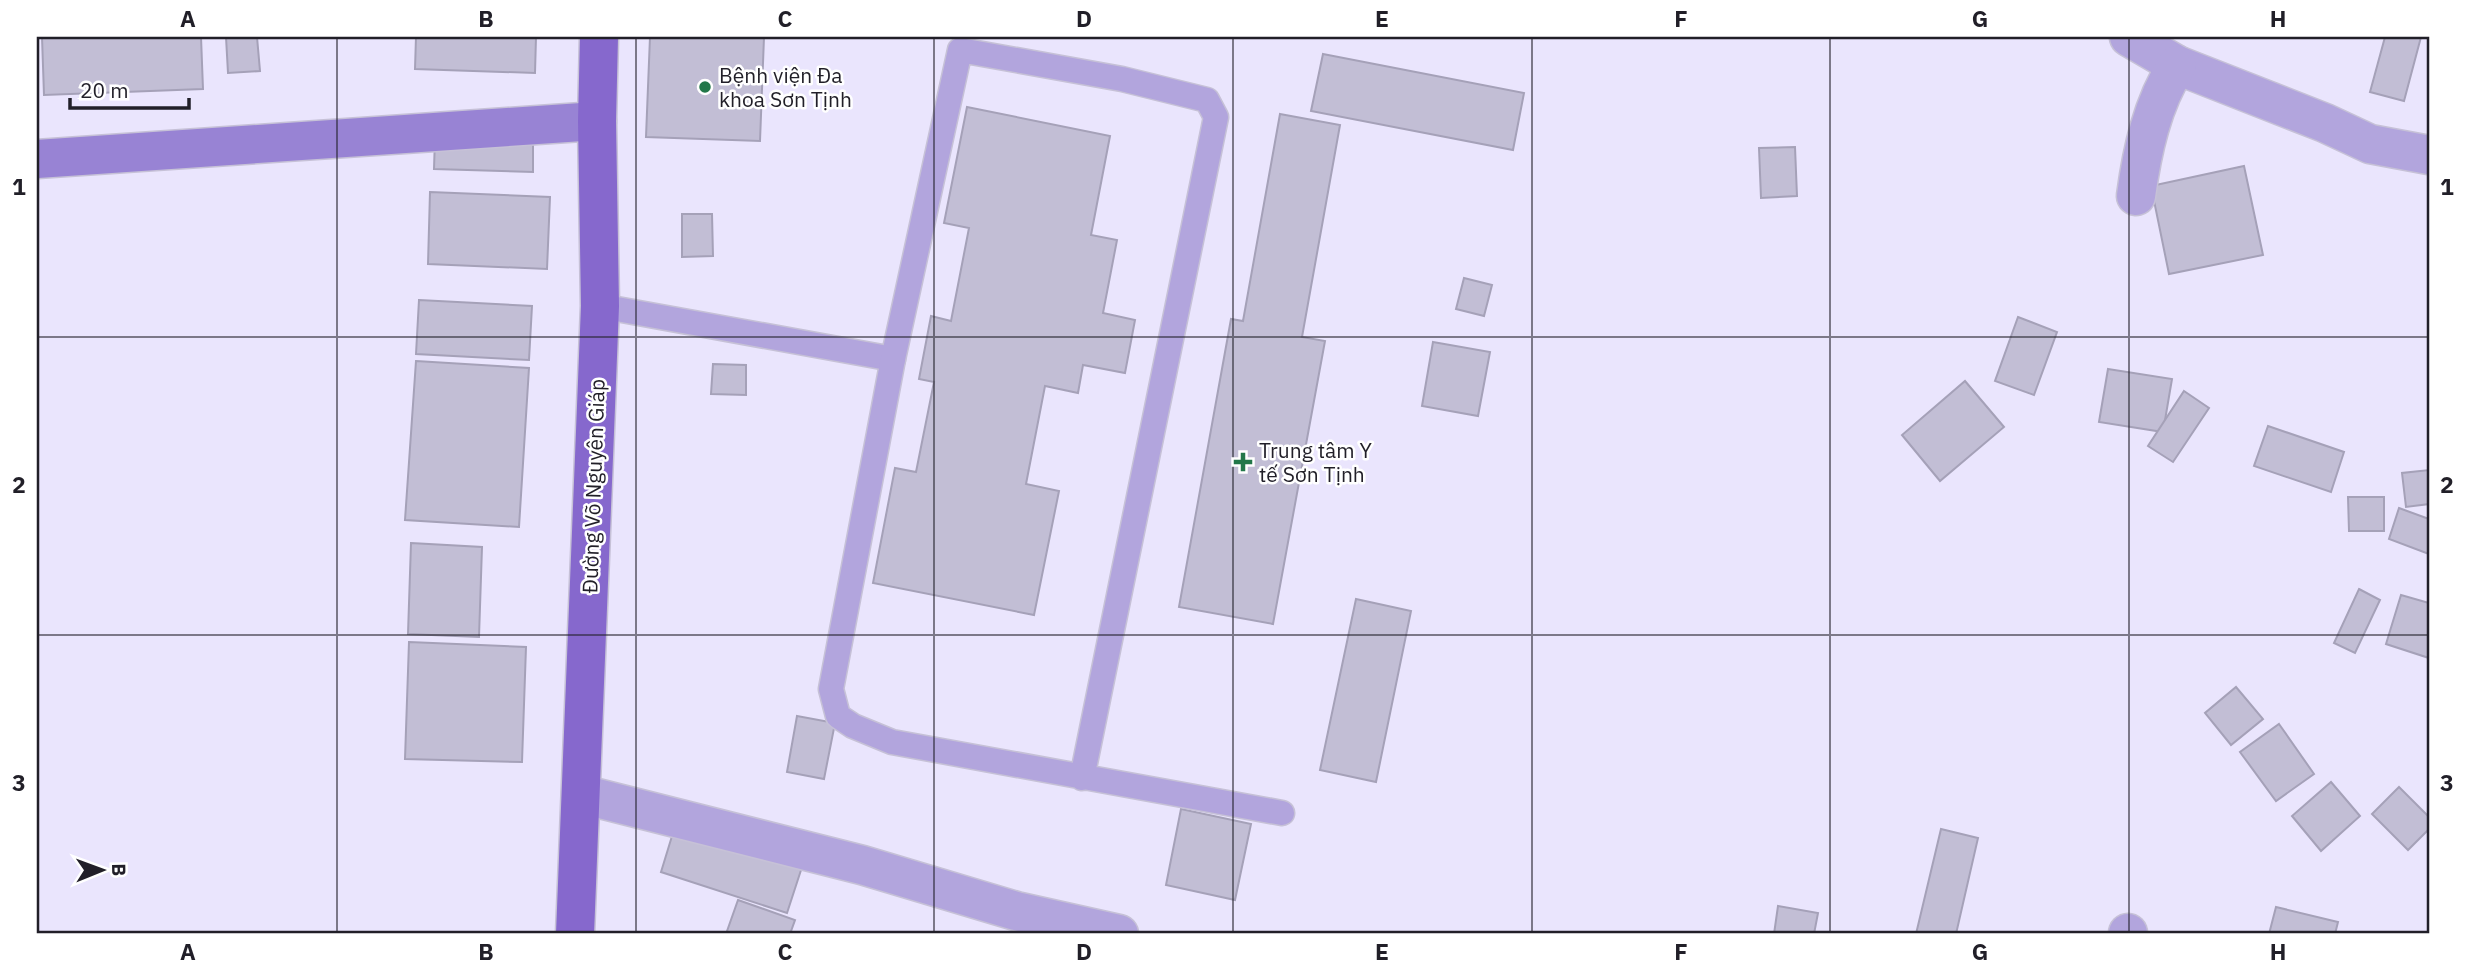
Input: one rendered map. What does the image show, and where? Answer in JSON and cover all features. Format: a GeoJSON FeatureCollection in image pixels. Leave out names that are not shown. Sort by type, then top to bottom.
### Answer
{"type":"FeatureCollection","features":[{"type":"Feature","properties":{"kind":"main road","name":"Đường Võ Nguyên Giáp"},"geometry":{"type":"LineString","coordinates":[[575,934],[600,306],[597,121],[599,37]]}},
{"type":"Feature","properties":{"kind":"street"},"geometry":{"type":"LineString","coordinates":[[2129,37],[2177,65],[2325,123],[2370,144],[2429,155]]}},
{"type":"Feature","properties":{"kind":"street"},"geometry":{"type":"LineString","coordinates":[[2136,196],[2142,155],[2164,85],[2177,65]]}},
{"type":"Feature","properties":{"kind":"street"},"geometry":{"type":"LineString","coordinates":[[37,159],[597,121]]}},
{"type":"Feature","properties":{"kind":"street"},"geometry":{"type":"LineString","coordinates":[[580,794],[862,865],[1014,922],[1119,934]]}},
{"type":"Feature","properties":{"kind":"lane"},"geometry":{"type":"LineString","coordinates":[[1082,778],[1216,117],[1208,100],[1122,79],[960,50],[893,359],[831,689],[838,716],[853,726],[892,742],[1082,778],[1282,813]]}},
{"type":"Feature","properties":{"kind":"lane"},"geometry":{"type":"LineString","coordinates":[[600,306],[893,359]]}},
{"type":"Feature","properties":{"kind":"building"},"geometry":{"type":"Polygon","coordinates":[[[42,37],[201,37],[203,89],[44,95],[42,37]]]}},
{"type":"Feature","properties":{"kind":"building"},"geometry":{"type":"Polygon","coordinates":[[[226,37],[257,37],[260,71],[228,73],[226,37]]]}},
{"type":"Feature","properties":{"kind":"building"},"geometry":{"type":"Polygon","coordinates":[[[416,37],[536,37],[535,73],[415,69],[416,37]]]}},
{"type":"Feature","properties":{"kind":"building","name":"Bệnh viện Đa khoa Sơn Tịnh"},"geometry":{"type":"Polygon","coordinates":[[[650,37],[764,37],[760,141],[646,137],[650,37]]]}},
{"type":"Feature","properties":{"kind":"building"},"geometry":{"type":"Polygon","coordinates":[[[2385,37],[2421,37],[2404,101],[2370,92],[2385,37]]]}},
{"type":"Feature","properties":{"kind":"building"},"geometry":{"type":"Polygon","coordinates":[[[1323,54],[1524,93],[1513,150],[1311,111],[1323,54]]]}},
{"type":"Feature","properties":{"kind":"building"},"geometry":{"type":"Polygon","coordinates":[[[967,107],[1110,136],[1091,235],[1117,240],[1103,313],[1135,320],[1125,373],[1083,365],[1078,393],[1045,386],[1026,484],[1059,491],[1034,615],[873,583],[895,468],[916,472],[934,382],[919,379],[931,316],[951,321],[969,228],[944,223],[967,107]]]}},
{"type":"Feature","properties":{"kind":"building"},"geometry":{"type":"Polygon","coordinates":[[[1280,114],[1340,125],[1302,337],[1325,341],[1273,624],[1179,607],[1231,319],[1243,321],[1280,114]]]}},
{"type":"Feature","properties":{"kind":"building"},"geometry":{"type":"Polygon","coordinates":[[[435,138],[533,141],[533,172],[434,169],[435,138]]]}},
{"type":"Feature","properties":{"kind":"building"},"geometry":{"type":"Polygon","coordinates":[[[1795,147],[1797,196],[1761,198],[1759,148],[1795,147]]]}},
{"type":"Feature","properties":{"kind":"building"},"geometry":{"type":"Polygon","coordinates":[[[2244,166],[2263,255],[2169,274],[2151,186],[2244,166]]]}},
{"type":"Feature","properties":{"kind":"building"},"geometry":{"type":"Polygon","coordinates":[[[430,192],[550,197],[547,269],[428,264],[430,192]]]}},
{"type":"Feature","properties":{"kind":"building"},"geometry":{"type":"Polygon","coordinates":[[[682,214],[712,214],[713,256],[682,257],[682,214]]]}},
{"type":"Feature","properties":{"kind":"building"},"geometry":{"type":"Polygon","coordinates":[[[1464,278],[1492,285],[1484,316],[1456,309],[1464,278]]]}},
{"type":"Feature","properties":{"kind":"building"},"geometry":{"type":"Polygon","coordinates":[[[419,300],[532,306],[529,360],[416,354],[419,300]]]}},
{"type":"Feature","properties":{"kind":"building"},"geometry":{"type":"Polygon","coordinates":[[[2018,317],[2057,332],[2034,395],[1995,381],[2018,317]]]}},
{"type":"Feature","properties":{"kind":"building"},"geometry":{"type":"Polygon","coordinates":[[[1433,342],[1490,352],[1478,416],[1422,406],[1433,342]]]}},
{"type":"Feature","properties":{"kind":"building"},"geometry":{"type":"Polygon","coordinates":[[[416,361],[529,368],[519,527],[405,520],[416,361]]]}},
{"type":"Feature","properties":{"kind":"building"},"geometry":{"type":"Polygon","coordinates":[[[713,364],[746,365],[746,395],[711,394],[713,364]]]}},
{"type":"Feature","properties":{"kind":"building"},"geometry":{"type":"Polygon","coordinates":[[[2108,369],[2172,379],[2163,432],[2099,422],[2108,369]]]}},
{"type":"Feature","properties":{"kind":"building"},"geometry":{"type":"Polygon","coordinates":[[[1965,381],[2004,427],[1940,481],[1902,435],[1965,381]]]}},
{"type":"Feature","properties":{"kind":"building"},"geometry":{"type":"Polygon","coordinates":[[[2184,391],[2209,408],[2173,462],[2148,446],[2184,391]]]}},
{"type":"Feature","properties":{"kind":"building"},"geometry":{"type":"Polygon","coordinates":[[[2268,426],[2344,452],[2331,492],[2254,466],[2268,426]]]}},
{"type":"Feature","properties":{"kind":"building"},"geometry":{"type":"Polygon","coordinates":[[[2429,470],[2429,504],[2406,507],[2402,473],[2429,470]]]}},
{"type":"Feature","properties":{"kind":"building"},"geometry":{"type":"Polygon","coordinates":[[[2348,497],[2384,497],[2384,531],[2349,531],[2348,497]]]}},
{"type":"Feature","properties":{"kind":"building"},"geometry":{"type":"Polygon","coordinates":[[[2399,508],[2429,519],[2429,554],[2389,539],[2399,508]]]}},
{"type":"Feature","properties":{"kind":"building"},"geometry":{"type":"Polygon","coordinates":[[[411,543],[482,547],[479,637],[408,634],[411,543]]]}},
{"type":"Feature","properties":{"kind":"building"},"geometry":{"type":"Polygon","coordinates":[[[2359,589],[2380,600],[2355,653],[2334,643],[2359,589]]]}},
{"type":"Feature","properties":{"kind":"building"},"geometry":{"type":"Polygon","coordinates":[[[2401,595],[2429,603],[2429,658],[2386,644],[2401,595]]]}},
{"type":"Feature","properties":{"kind":"building"},"geometry":{"type":"Polygon","coordinates":[[[1356,599],[1411,611],[1376,782],[1320,770],[1356,599]]]}},
{"type":"Feature","properties":{"kind":"building"},"geometry":{"type":"Polygon","coordinates":[[[409,642],[526,647],[522,762],[405,759],[409,642]]]}},
{"type":"Feature","properties":{"kind":"building"},"geometry":{"type":"Polygon","coordinates":[[[2236,687],[2263,719],[2231,745],[2205,713],[2236,687]]]}},
{"type":"Feature","properties":{"kind":"building"},"geometry":{"type":"Polygon","coordinates":[[[797,716],[835,723],[824,779],[787,772],[797,716]]]}},
{"type":"Feature","properties":{"kind":"building"},"geometry":{"type":"Polygon","coordinates":[[[2279,724],[2314,774],[2276,801],[2240,752],[2279,724]]]}},
{"type":"Feature","properties":{"kind":"building"},"geometry":{"type":"Polygon","coordinates":[[[2331,782],[2360,816],[2321,851],[2292,816],[2331,782]]]}},
{"type":"Feature","properties":{"kind":"building"},"geometry":{"type":"Polygon","coordinates":[[[2399,787],[2429,817],[2429,829],[2408,850],[2372,814],[2399,787]]]}},
{"type":"Feature","properties":{"kind":"building"},"geometry":{"type":"Polygon","coordinates":[[[1181,809],[1251,824],[1235,900],[1166,885],[1181,809]]]}},
{"type":"Feature","properties":{"kind":"building"},"geometry":{"type":"Polygon","coordinates":[[[676,823],[803,864],[787,913],[661,872],[676,823]]]}},
{"type":"Feature","properties":{"kind":"building"},"geometry":{"type":"Polygon","coordinates":[[[1941,829],[1978,838],[1956,934],[1916,934],[1941,829]]]}},
{"type":"Feature","properties":{"kind":"building"},"geometry":{"type":"Polygon","coordinates":[[[738,900],[795,920],[790,934],[726,934],[738,900]]]}},
{"type":"Feature","properties":{"kind":"building"},"geometry":{"type":"Polygon","coordinates":[[[1778,906],[1818,913],[1814,934],[1774,934],[1778,906]]]}},
{"type":"Feature","properties":{"kind":"building"},"geometry":{"type":"Polygon","coordinates":[[[2276,907],[2338,922],[2335,934],[2269,934],[2276,907]]]}},
{"type":"Feature","properties":{"kind":"place","name":"Bệnh viện Đa khoa Sơn Tịnh"},"geometry":{"type":"Point","coordinates":[705,87]}},
{"type":"Feature","properties":{"kind":"place","name":"Trung tâm Y tế Sơn Tịnh"},"geometry":{"type":"Point","coordinates":[1243,462]}}]}
